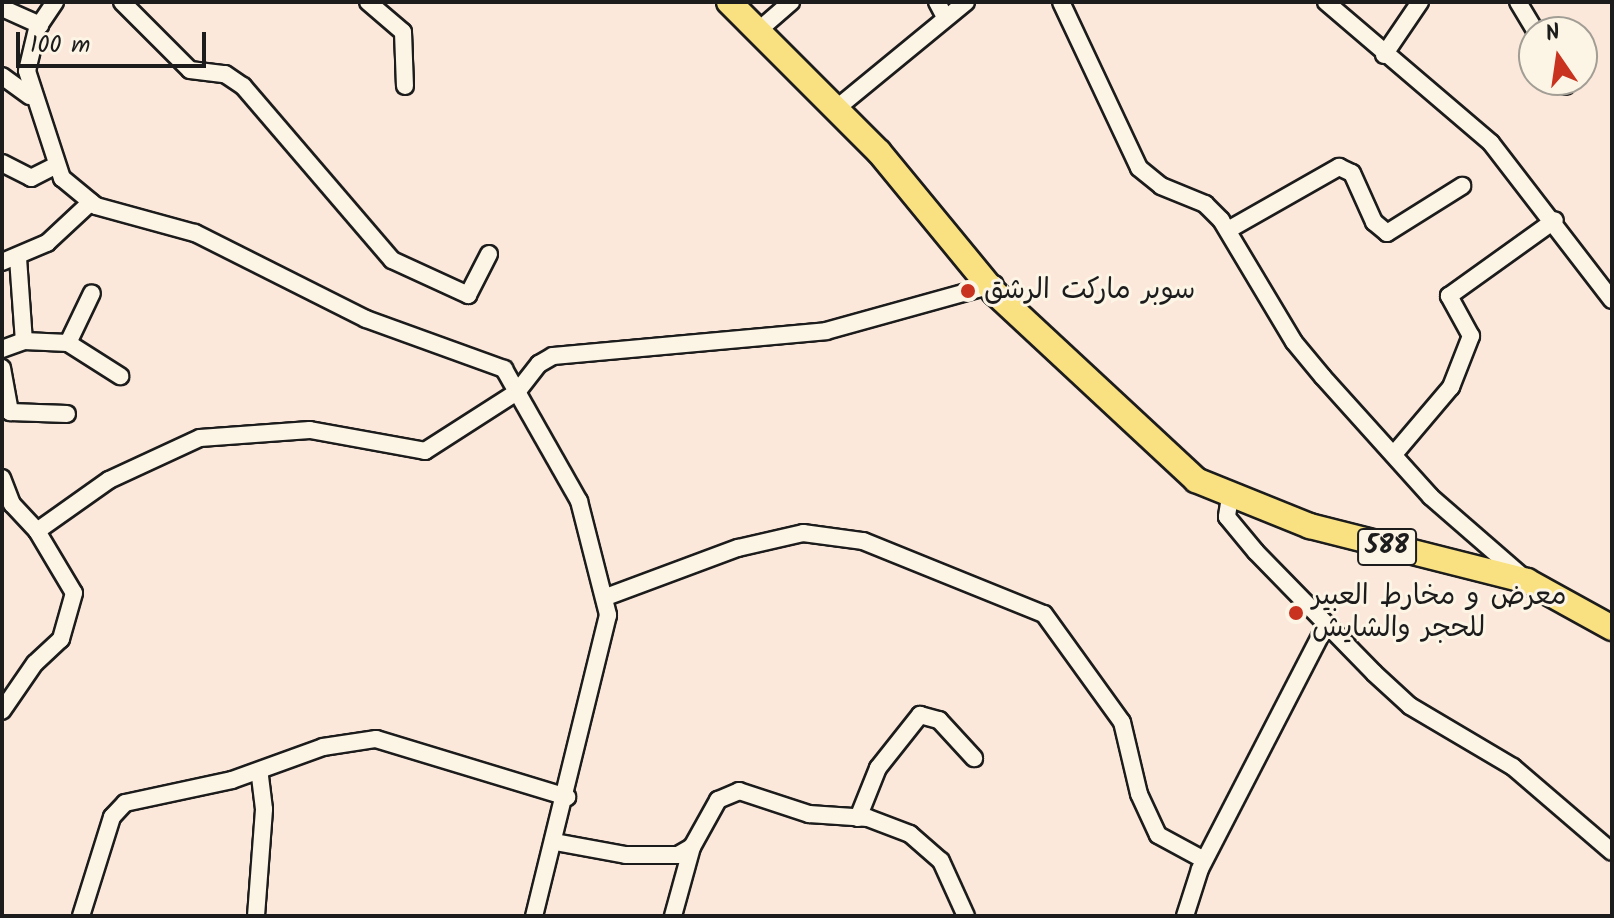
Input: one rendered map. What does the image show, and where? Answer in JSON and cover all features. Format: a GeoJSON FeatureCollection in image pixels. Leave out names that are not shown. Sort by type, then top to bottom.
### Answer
{"type":"FeatureCollection","features":[{"type":"Feature","properties":{"kind":"main road"},"geometry":{"type":"LineString","coordinates":[[729,2],[841,105]]}},
{"type":"Feature","properties":{"kind":"main road"},"geometry":{"type":"LineString","coordinates":[[743,2],[767,23],[841,105],[995,284],[1230,497]]}},
{"type":"Feature","properties":{"kind":"main road","name":"588"},"geometry":{"type":"LineString","coordinates":[[1230,497],[1310,526],[1527,581],[1612,628]]}},
{"type":"Feature","properties":{"kind":"street"},"geometry":{"type":"LineString","coordinates":[[55,2],[40,25],[27,71],[30,96],[62,178],[91,202],[195,233],[366,319],[489,360],[504,369],[579,501],[606,597],[595,687],[534,916]]}},
{"type":"Feature","properties":{"kind":"street"},"geometry":{"type":"LineString","coordinates":[[122,2],[190,70],[225,74],[243,86],[392,260],[468,295],[489,254]]}},
{"type":"Feature","properties":{"kind":"street"},"geometry":{"type":"LineString","coordinates":[[368,2],[403,32],[405,86]]}},
{"type":"Feature","properties":{"kind":"street"},"geometry":{"type":"LineString","coordinates":[[767,23],[791,2]]}},
{"type":"Feature","properties":{"kind":"street"},"geometry":{"type":"LineString","coordinates":[[841,105],[941,9],[966,2]]}},
{"type":"Feature","properties":{"kind":"street"},"geometry":{"type":"LineString","coordinates":[[1061,2],[1139,168],[1161,186],[1205,204],[1228,230],[1294,342],[1431,497],[1527,581]]}},
{"type":"Feature","properties":{"kind":"street"},"geometry":{"type":"LineString","coordinates":[[1326,2],[1384,55],[1491,143],[1555,220],[1612,300]]}},
{"type":"Feature","properties":{"kind":"street"},"geometry":{"type":"LineString","coordinates":[[1384,55],[1420,2]]}},
{"type":"Feature","properties":{"kind":"street"},"geometry":{"type":"LineString","coordinates":[[2,8],[40,25]]}},
{"type":"Feature","properties":{"kind":"street"},"geometry":{"type":"LineString","coordinates":[[2,76],[30,96]]}},
{"type":"Feature","properties":{"kind":"street"},"geometry":{"type":"LineString","coordinates":[[2,163],[31,178],[56,165]]}},
{"type":"Feature","properties":{"kind":"street"},"geometry":{"type":"LineString","coordinates":[[1228,230],[1339,167],[1352,173],[1374,222],[1387,233],[1462,186]]}},
{"type":"Feature","properties":{"kind":"street"},"geometry":{"type":"LineString","coordinates":[[24,341],[10,260],[47,243],[91,202]]}},
{"type":"Feature","properties":{"kind":"street"},"geometry":{"type":"LineString","coordinates":[[1395,453],[1451,387],[1471,336],[1449,296],[1555,220]]}},
{"type":"Feature","properties":{"kind":"street"},"geometry":{"type":"LineString","coordinates":[[37,531],[109,480],[200,438],[310,430],[425,451],[517,392],[539,364],[570,352],[826,331],[995,284]]}},
{"type":"Feature","properties":{"kind":"street"},"geometry":{"type":"LineString","coordinates":[[68,343],[92,293]]}},
{"type":"Feature","properties":{"kind":"street"},"geometry":{"type":"LineString","coordinates":[[2,349],[24,341],[68,343],[120,376]]}},
{"type":"Feature","properties":{"kind":"street"},"geometry":{"type":"LineString","coordinates":[[2,368],[10,412],[67,414]]}},
{"type":"Feature","properties":{"kind":"street"},"geometry":{"type":"LineString","coordinates":[[2,478],[12,504],[37,531],[71,583],[73,602],[61,639],[35,663],[2,711]]}},
{"type":"Feature","properties":{"kind":"street"},"geometry":{"type":"LineString","coordinates":[[1230,497],[1227,517],[1326,625],[1410,706],[1513,767],[1612,852]]}},
{"type":"Feature","properties":{"kind":"street"},"geometry":{"type":"LineString","coordinates":[[606,597],[738,548],[803,533],[863,541],[1044,614],[1122,722],[1139,794],[1158,835],[1204,860]]}},
{"type":"Feature","properties":{"kind":"street"},"geometry":{"type":"LineString","coordinates":[[1185,916],[1204,860],[1326,625]]}},
{"type":"Feature","properties":{"kind":"street"},"geometry":{"type":"LineString","coordinates":[[858,818],[878,768],[920,715],[939,720],[974,758]]}},
{"type":"Feature","properties":{"kind":"street"},"geometry":{"type":"LineString","coordinates":[[81,916],[119,808],[259,771],[323,747],[376,739],[567,797]]}},
{"type":"Feature","properties":{"kind":"street"},"geometry":{"type":"LineString","coordinates":[[256,916],[264,809],[259,771]]}},
{"type":"Feature","properties":{"kind":"street"},"geometry":{"type":"LineString","coordinates":[[673,916],[692,847],[718,800],[731,792],[809,814],[858,818],[893,826],[926,845],[954,882],[966,916]]}},
{"type":"Feature","properties":{"kind":"street"},"geometry":{"type":"LineString","coordinates":[[555,842],[654,857],[692,847]]}},
{"type":"Feature","properties":{"kind":"place","name":"سوبر ماركت الرشق"},"geometry":{"type":"Point","coordinates":[968,291]}},
{"type":"Feature","properties":{"kind":"place","name":"معرض و مخارط العبير للحجر والشايش"},"geometry":{"type":"Point","coordinates":[1296,613]}}]}
